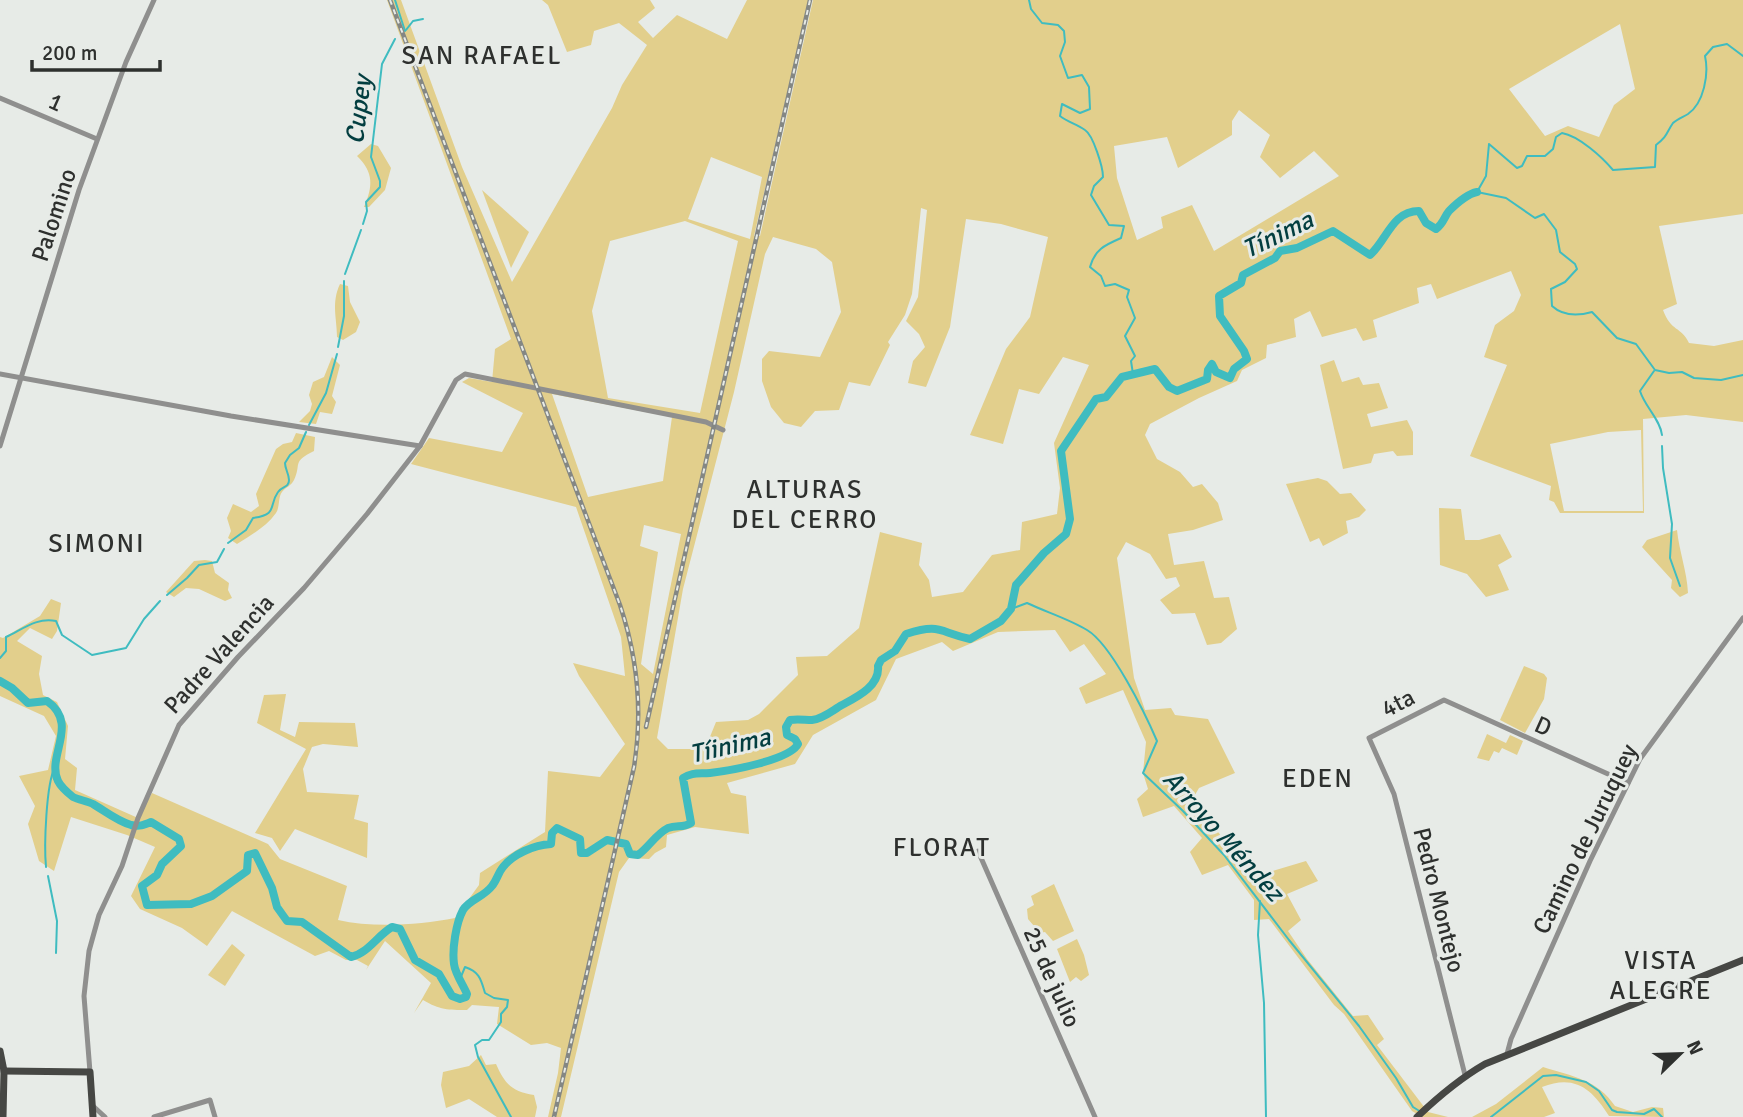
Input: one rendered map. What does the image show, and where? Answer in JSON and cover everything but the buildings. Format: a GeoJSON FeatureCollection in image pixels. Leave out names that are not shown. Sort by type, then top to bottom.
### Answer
{"type":"FeatureCollection","features":[{"type":"Feature","properties":{"kind":"main road"},"geometry":{"type":"LineString","coordinates":[[1417,1117],[1465,1075],[1507,1054],[1743,960]]}},
{"type":"Feature","properties":{"kind":"main road"},"geometry":{"type":"LineString","coordinates":[[0,1051],[4,1071],[3,1117]]}},
{"type":"Feature","properties":{"kind":"main road"},"geometry":{"type":"LineString","coordinates":[[4,1071],[90,1072]]}},
{"type":"Feature","properties":{"kind":"main road","name":"Padre Valencia"},"geometry":{"type":"LineString","coordinates":[[90,1072],[93,1113]]}},
{"type":"Feature","properties":{"kind":"street","name":"Palomino"},"geometry":{"type":"LineString","coordinates":[[0,446],[97,139],[126,62],[154,0]]}},
{"type":"Feature","properties":{"kind":"street","name":"1"},"geometry":{"type":"LineString","coordinates":[[0,98],[97,139]]}},
{"type":"Feature","properties":{"kind":"street"},"geometry":{"type":"LineString","coordinates":[[0,374],[231,416],[421,446]]}},
{"type":"Feature","properties":{"kind":"street","name":"Padre Valencia"},"geometry":{"type":"LineString","coordinates":[[90,1072],[84,996],[89,951],[99,915],[122,866],[138,818],[179,725],[238,657],[304,588],[367,514],[421,446],[456,380],[465,374],[706,422],[723,430]]}},
{"type":"Feature","properties":{"kind":"street"},"geometry":{"type":"LineString","coordinates":[[408,445],[412,450],[411,458]]}},
{"type":"Feature","properties":{"kind":"street","name":"Camino de Juruquey"},"geometry":{"type":"LineString","coordinates":[[1507,1054],[1511,1039],[1569,908],[1640,759],[1743,618]]}},
{"type":"Feature","properties":{"kind":"street"},"geometry":{"type":"LineString","coordinates":[[1737,626],[1743,631]]}},
{"type":"Feature","properties":{"kind":"street","name":"D"},"geometry":{"type":"LineString","coordinates":[[1444,700],[1628,783]]}},
{"type":"Feature","properties":{"kind":"street","name":"4ta"},"geometry":{"type":"LineString","coordinates":[[1369,738],[1444,700]]}},
{"type":"Feature","properties":{"kind":"street","name":"Pedro Montejo"},"geometry":{"type":"LineString","coordinates":[[1369,738],[1394,794],[1465,1075]]}},
{"type":"Feature","properties":{"kind":"street","name":"25 de julio"},"geometry":{"type":"LineString","coordinates":[[978,851],[1095,1117]]}},
{"type":"Feature","properties":{"kind":"street"},"geometry":{"type":"LineString","coordinates":[[154,1117],[210,1100],[215,1117]]}},
{"type":"Feature","properties":{"kind":"street"},"geometry":{"type":"LineString","coordinates":[[93,1113],[105,1117]]}},
{"type":"Feature","properties":{"kind":"shaded area"},"geometry":{"type":"Polygon","coordinates":[[[387,0],[401,0],[462,167],[512,282],[647,45],[619,23],[594,31],[591,45],[567,52],[548,5],[542,0],[650,0],[655,8],[638,22],[653,38],[677,15],[727,39],[747,0],[809,0],[754,236],[760,236],[813,0],[1743,0],[1743,214],[1659,226],[1677,304],[1663,310],[1669,322],[1689,343],[1714,346],[1743,340],[1743,422],[1686,415],[1643,419],[1644,513],[1560,513],[1554,502],[1549,500],[1551,486],[1470,456],[1507,365],[1484,357],[1495,325],[1514,311],[1521,295],[1511,271],[1437,299],[1431,284],[1417,288],[1419,303],[1373,320],[1377,337],[1363,341],[1356,328],[1322,337],[1310,311],[1294,319],[1296,337],[1267,345],[1266,358],[1242,370],[1237,381],[1150,424],[1145,435],[1157,459],[1180,472],[1193,487],[1202,484],[1218,503],[1223,520],[1193,530],[1168,534],[1174,565],[1204,561],[1214,598],[1229,597],[1237,629],[1221,643],[1207,645],[1195,613],[1172,614],[1160,600],[1180,586],[1176,577],[1166,579],[1150,554],[1126,542],[1117,558],[1134,678],[1145,710],[1171,708],[1175,715],[1208,719],[1235,773],[1199,788],[1189,805],[1219,833],[1241,870],[1249,878],[1306,861],[1318,881],[1287,894],[1301,920],[1288,931],[1353,1016],[1368,1015],[1384,1039],[1377,1045],[1428,1112],[1448,1117],[1422,1117],[1412,1111],[1344,1014],[1334,1005],[1269,919],[1254,920],[1254,900],[1228,865],[1202,875],[1190,852],[1202,838],[1174,806],[1143,817],[1137,799],[1148,789],[1143,773],[1146,742],[1123,690],[1086,704],[1079,688],[1106,674],[1084,644],[1070,652],[1055,630],[998,632],[953,651],[942,642],[896,659],[876,700],[813,735],[795,764],[727,783],[731,793],[746,796],[749,834],[695,827],[667,835],[666,847],[649,859],[629,858],[619,872],[561,1117],[548,1117],[561,1048],[547,1043],[531,1045],[497,1024],[499,1007],[472,1005],[467,1010],[449,1009],[423,1000],[414,1013],[431,983],[385,941],[366,970],[368,966],[357,960],[346,960],[329,951],[315,956],[232,911],[207,946],[182,928],[140,909],[131,896],[155,847],[127,835],[71,817],[54,871],[39,861],[28,824],[35,806],[19,776],[48,770],[56,736],[44,716],[0,696],[0,637],[3,638],[40,616],[51,599],[61,603],[57,631],[52,639],[30,628],[17,641],[42,656],[39,674],[43,695],[57,702],[68,726],[65,759],[77,768],[75,790],[138,818],[152,793],[268,844],[280,859],[347,886],[338,920],[366,924],[411,924],[455,918],[479,885],[480,873],[545,832],[548,771],[600,777],[625,744],[573,663],[625,676],[621,637],[576,507],[411,464],[429,438],[502,452],[523,413],[462,382],[469,378],[492,382],[495,349],[511,339],[387,0]],[[1620,24],[1509,89],[1545,136],[1568,126],[1599,137],[1614,105],[1635,89],[1620,24]],[[1239,110],[1232,121],[1232,135],[1178,168],[1167,137],[1114,146],[1117,178],[1137,240],[1163,228],[1161,217],[1192,205],[1214,251],[1339,176],[1314,151],[1280,178],[1260,157],[1270,135],[1239,110]],[[711,157],[688,219],[750,239],[762,177],[711,157]],[[921,208],[912,294],[905,315],[888,342],[890,345],[870,386],[849,382],[839,410],[815,411],[801,427],[784,423],[771,407],[762,381],[762,359],[769,351],[820,357],[841,312],[832,262],[816,249],[773,237],[765,254],[734,392],[683,589],[657,738],[668,749],[705,749],[716,722],[748,720],[759,714],[798,675],[796,657],[827,656],[859,628],[880,532],[922,543],[919,565],[929,580],[932,597],[963,592],[992,555],[1020,550],[1022,522],[1057,514],[1060,488],[1054,443],[1089,365],[1063,357],[1039,394],[1019,389],[1003,444],[970,435],[1006,349],[1030,317],[1048,237],[1001,224],[966,219],[950,327],[926,387],[908,383],[913,361],[925,347],[919,334],[906,321],[918,297],[927,210],[921,208]],[[685,221],[610,241],[592,311],[608,398],[700,413],[738,241],[685,221]],[[552,394],[588,497],[663,481],[672,417],[552,394]],[[1641,430],[1608,432],[1550,444],[1564,511],[1643,511],[1641,430]],[[644,525],[640,546],[658,552],[641,664],[653,674],[681,534],[644,525]]]}},
{"type":"Feature","properties":{"kind":"shaded area"},"geometry":{"type":"Polygon","coordinates":[[[371,144],[378,146],[391,168],[385,190],[369,207],[364,207],[370,180],[367,168],[357,156],[371,144]]]}},
{"type":"Feature","properties":{"kind":"shaded area"},"geometry":{"type":"Polygon","coordinates":[[[482,190],[529,232],[511,268],[482,190]]]}},
{"type":"Feature","properties":{"kind":"shaded area"},"geometry":{"type":"Polygon","coordinates":[[[340,284],[348,286],[350,302],[360,322],[356,332],[343,340],[337,337],[335,310],[340,284]]]}},
{"type":"Feature","properties":{"kind":"shaded area"},"geometry":{"type":"Polygon","coordinates":[[[332,357],[340,365],[332,396],[336,402],[332,414],[320,412],[316,424],[299,422],[310,411],[312,404],[309,395],[313,382],[324,377],[332,357]]]}},
{"type":"Feature","properties":{"kind":"shaded area"},"geometry":{"type":"Polygon","coordinates":[[[1334,360],[1342,382],[1359,377],[1363,385],[1379,383],[1388,408],[1367,414],[1371,427],[1407,420],[1413,432],[1413,455],[1397,456],[1393,451],[1374,454],[1371,463],[1343,469],[1320,365],[1334,360]]]}},
{"type":"Feature","properties":{"kind":"shaded area"},"geometry":{"type":"Polygon","coordinates":[[[296,433],[315,437],[314,451],[298,464],[294,480],[281,494],[277,511],[272,518],[237,544],[228,538],[231,531],[227,518],[233,504],[251,512],[259,506],[256,494],[276,449],[292,442],[296,433]]]}},
{"type":"Feature","properties":{"kind":"shaded area"},"geometry":{"type":"Polygon","coordinates":[[[1318,478],[1327,481],[1340,494],[1351,493],[1366,510],[1359,517],[1346,521],[1348,533],[1323,546],[1319,538],[1310,542],[1286,484],[1318,478]]]}},
{"type":"Feature","properties":{"kind":"shaded area"},"geometry":{"type":"Polygon","coordinates":[[[1439,508],[1461,509],[1465,540],[1479,540],[1500,534],[1512,557],[1498,565],[1509,590],[1486,597],[1467,574],[1440,565],[1439,508]]]}},
{"type":"Feature","properties":{"kind":"shaded area"},"geometry":{"type":"Polygon","coordinates":[[[1677,530],[1688,593],[1680,597],[1671,588],[1672,580],[1642,547],[1647,540],[1677,530]]]}},
{"type":"Feature","properties":{"kind":"shaded area"},"geometry":{"type":"Polygon","coordinates":[[[194,561],[212,561],[215,573],[229,583],[228,590],[232,598],[225,601],[199,589],[186,588],[174,597],[166,592],[194,561]]]}},
{"type":"Feature","properties":{"kind":"shaded area"},"geometry":{"type":"Polygon","coordinates":[[[1524,666],[1544,674],[1547,678],[1544,699],[1525,733],[1500,720],[1524,666]]]}},
{"type":"Feature","properties":{"kind":"shaded area"},"geometry":{"type":"Polygon","coordinates":[[[286,694],[280,730],[295,737],[299,722],[355,723],[358,747],[323,744],[312,747],[303,769],[307,792],[359,795],[354,819],[368,823],[367,858],[295,829],[280,851],[272,838],[255,833],[306,749],[257,723],[264,695],[286,694]]]}},
{"type":"Feature","properties":{"kind":"shaded area"},"geometry":{"type":"Polygon","coordinates":[[[1487,734],[1506,743],[1510,735],[1523,741],[1517,755],[1502,748],[1499,753],[1494,751],[1489,761],[1477,758],[1487,734]]]}},
{"type":"Feature","properties":{"kind":"shaded area"},"geometry":{"type":"Polygon","coordinates":[[[1054,884],[1074,931],[1053,941],[1045,932],[1040,933],[1028,919],[1027,909],[1034,905],[1031,896],[1054,884]]]}},
{"type":"Feature","properties":{"kind":"shaded area"},"geometry":{"type":"Polygon","coordinates":[[[1077,939],[1089,975],[1081,981],[1076,977],[1070,982],[1057,949],[1077,939]]]}},
{"type":"Feature","properties":{"kind":"shaded area"},"geometry":{"type":"Polygon","coordinates":[[[232,944],[245,955],[225,986],[208,975],[232,944]]]}},
{"type":"Feature","properties":{"kind":"shaded area"},"geometry":{"type":"Polygon","coordinates":[[[481,1055],[486,1065],[496,1064],[510,1086],[520,1092],[534,1095],[537,1107],[535,1117],[497,1117],[469,1099],[446,1108],[441,1085],[443,1072],[469,1066],[481,1055]]]}},
{"type":"Feature","properties":{"kind":"shaded area"},"geometry":{"type":"Polygon","coordinates":[[[1543,1067],[1574,1076],[1592,1085],[1601,1090],[1615,1106],[1633,1112],[1652,1107],[1663,1108],[1664,1117],[1609,1116],[1596,1098],[1582,1086],[1564,1082],[1542,1087],[1555,1113],[1544,1117],[1472,1117],[1496,1104],[1543,1067]]]}},
{"type":"Feature","properties":{"kind":"waterway"},"geometry":{"type":"LineString","coordinates":[[395,0],[405,31]]}},
{"type":"Feature","properties":{"kind":"waterway"},"geometry":{"type":"LineString","coordinates":[[1029,0],[1031,9],[1042,23],[1058,25],[1064,31],[1065,42],[1060,56],[1068,78],[1082,75],[1089,87],[1090,109],[1080,113],[1062,104],[1060,116],[1085,130],[1091,138],[1103,177],[1094,186],[1091,195],[1109,225],[1124,226],[1121,238],[1101,248],[1090,267],[1101,276],[1105,286],[1115,284],[1129,290],[1127,297],[1135,318],[1125,336],[1135,356],[1131,361],[1133,374]]}},
{"type":"Feature","properties":{"kind":"waterway","name":"Cupey"},"geometry":{"type":"LineString","coordinates":[[406,30],[413,21],[423,19]]}},
{"type":"Feature","properties":{"kind":"waterway","name":"Cupey"},"geometry":{"type":"LineString","coordinates":[[363,224],[367,211],[366,202],[380,187],[371,157],[382,64],[395,39]]}},
{"type":"Feature","properties":{"kind":"waterway","name":"Tínima"},"geometry":{"type":"LineString","coordinates":[[1743,56],[1727,44],[1713,47],[1705,56],[1706,79],[1698,103],[1688,114],[1673,123],[1665,137],[1656,145],[1655,167],[1613,170],[1597,153],[1562,133],[1556,137],[1553,149],[1545,156],[1527,156],[1522,166],[1517,168],[1489,144],[1486,176],[1477,192],[1506,198],[1535,218],[1544,214],[1556,230],[1560,252],[1575,264],[1577,269],[1565,282],[1551,289],[1552,306],[1556,309],[1571,314],[1592,312],[1617,338],[1636,344],[1655,370],[1721,380],[1743,375]]}},
{"type":"Feature","properties":{"kind":"waterway","name":"Tíinima"},"geometry":{"type":"LineString","coordinates":[[0,681],[28,703],[47,701],[56,710],[62,730],[55,771],[59,783],[69,794],[126,823],[139,826],[151,822],[179,839],[181,846],[162,864],[157,875],[142,886],[147,905],[191,904],[212,896],[247,871],[248,855],[255,853],[272,888],[277,907],[287,921],[302,922],[351,957],[362,952],[392,927],[400,929],[415,960],[439,974],[452,996],[460,999],[467,994],[454,964],[455,936],[461,915],[466,906],[489,890],[512,858],[531,848],[551,844],[552,833],[557,828],[580,839],[581,853],[587,853],[607,840],[626,844],[630,854],[638,855],[668,828],[691,823],[683,778],[758,764],[793,750],[798,744],[787,735],[786,727],[790,720],[820,718],[861,694],[875,679],[881,660],[895,651],[906,634],[933,629],[970,639],[1001,621],[1011,609],[1016,585],[1044,553],[1066,534],[1070,519],[1061,451],[1096,399],[1106,397],[1122,377],[1155,369],[1169,387],[1177,391],[1207,379],[1212,364],[1216,372],[1230,378],[1234,369],[1247,359],[1220,316],[1219,296],[1241,283],[1243,275],[1275,258],[1280,251],[1297,248],[1333,231],[1370,255],[1402,216],[1419,211],[1426,223],[1436,229],[1455,205],[1477,192]]}},
{"type":"Feature","properties":{"kind":"waterway","name":"Cupey"},"geometry":{"type":"LineString","coordinates":[[345,274],[361,230]]}},
{"type":"Feature","properties":{"kind":"waterway","name":"Cupey"},"geometry":{"type":"LineString","coordinates":[[338,347],[344,316],[344,281]]}},
{"type":"Feature","properties":{"kind":"waterway","name":"Cupey"},"geometry":{"type":"LineString","coordinates":[[309,425],[326,393],[337,354]]}},
{"type":"Feature","properties":{"kind":"waterway"},"geometry":{"type":"LineString","coordinates":[[1654,371],[1640,391],[1662,435]]}},
{"type":"Feature","properties":{"kind":"waterway","name":"Cupey"},"geometry":{"type":"LineString","coordinates":[[228,543],[246,530],[253,518],[270,512],[278,492],[289,483],[285,463],[299,448],[306,432]]}},
{"type":"Feature","properties":{"kind":"waterway"},"geometry":{"type":"LineString","coordinates":[[1662,446],[1672,524],[1670,558],[1680,586]]}},
{"type":"Feature","properties":{"kind":"waterway","name":"Cupey"},"geometry":{"type":"LineString","coordinates":[[167,595],[199,565],[217,562],[224,549]]}},
{"type":"Feature","properties":{"kind":"waterway","name":"Cupey"},"geometry":{"type":"LineString","coordinates":[[0,658],[6,651],[6,637],[30,624],[49,620],[56,621],[62,635],[92,655],[126,648],[144,619],[160,601]]}},
{"type":"Feature","properties":{"kind":"waterway","name":"Arroyo Méndez"},"geometry":{"type":"LineString","coordinates":[[1011,609],[1027,603],[1087,630],[1106,649],[1136,697],[1157,741],[1143,773],[1224,855],[1359,1026],[1413,1107],[1421,1112]]}},
{"type":"Feature","properties":{"kind":"waterway"},"geometry":{"type":"LineString","coordinates":[[46,867],[48,801],[55,767]]}},
{"type":"Feature","properties":{"kind":"waterway"},"geometry":{"type":"LineString","coordinates":[[48,876],[57,921],[56,953]]}},
{"type":"Feature","properties":{"kind":"waterway"},"geometry":{"type":"LineString","coordinates":[[1260,901],[1258,935],[1264,1003],[1266,1117]]}},
{"type":"Feature","properties":{"kind":"waterway"},"geometry":{"type":"LineString","coordinates":[[460,979],[465,967],[470,969],[479,977],[485,993],[494,998],[508,1000],[507,1007],[501,1014],[501,1022],[489,1040],[482,1040],[475,1045],[478,1057],[511,1117]]}},
{"type":"Feature","properties":{"kind":"waterway","name":"Arroyo Méndez"},"geometry":{"type":"LineString","coordinates":[[1491,1117],[1543,1076],[1556,1075],[1586,1082],[1599,1091],[1612,1110],[1617,1112],[1644,1114],[1654,1109],[1662,1117]]}},
{"type":"Feature","properties":{"kind":"railway"},"geometry":{"type":"LineString","coordinates":[[390,0],[620,605],[635,665],[638,726],[634,767],[554,1117]]}},
{"type":"Feature","properties":{"kind":"railway"},"geometry":{"type":"LineString","coordinates":[[646,727],[810,0]]}},
{"type":"Feature","properties":{"kind":"district","name":"SAN RAFAEL"},"geometry":{"type":"Point","coordinates":[482,56]}},
{"type":"Feature","properties":{"kind":"district","name":"ALTURAS DEL CERRO"},"geometry":{"type":"Point","coordinates":[805,505]}},
{"type":"Feature","properties":{"kind":"district","name":"SIMONI"},"geometry":{"type":"Point","coordinates":[97,544]}},
{"type":"Feature","properties":{"kind":"district","name":"EDEN"},"geometry":{"type":"Point","coordinates":[1318,779]}},
{"type":"Feature","properties":{"kind":"district","name":"FLORAT"},"geometry":{"type":"Point","coordinates":[942,848]}},
{"type":"Feature","properties":{"kind":"district","name":"VISTA ALEGRE"},"geometry":{"type":"Point","coordinates":[1661,976]}}]}
